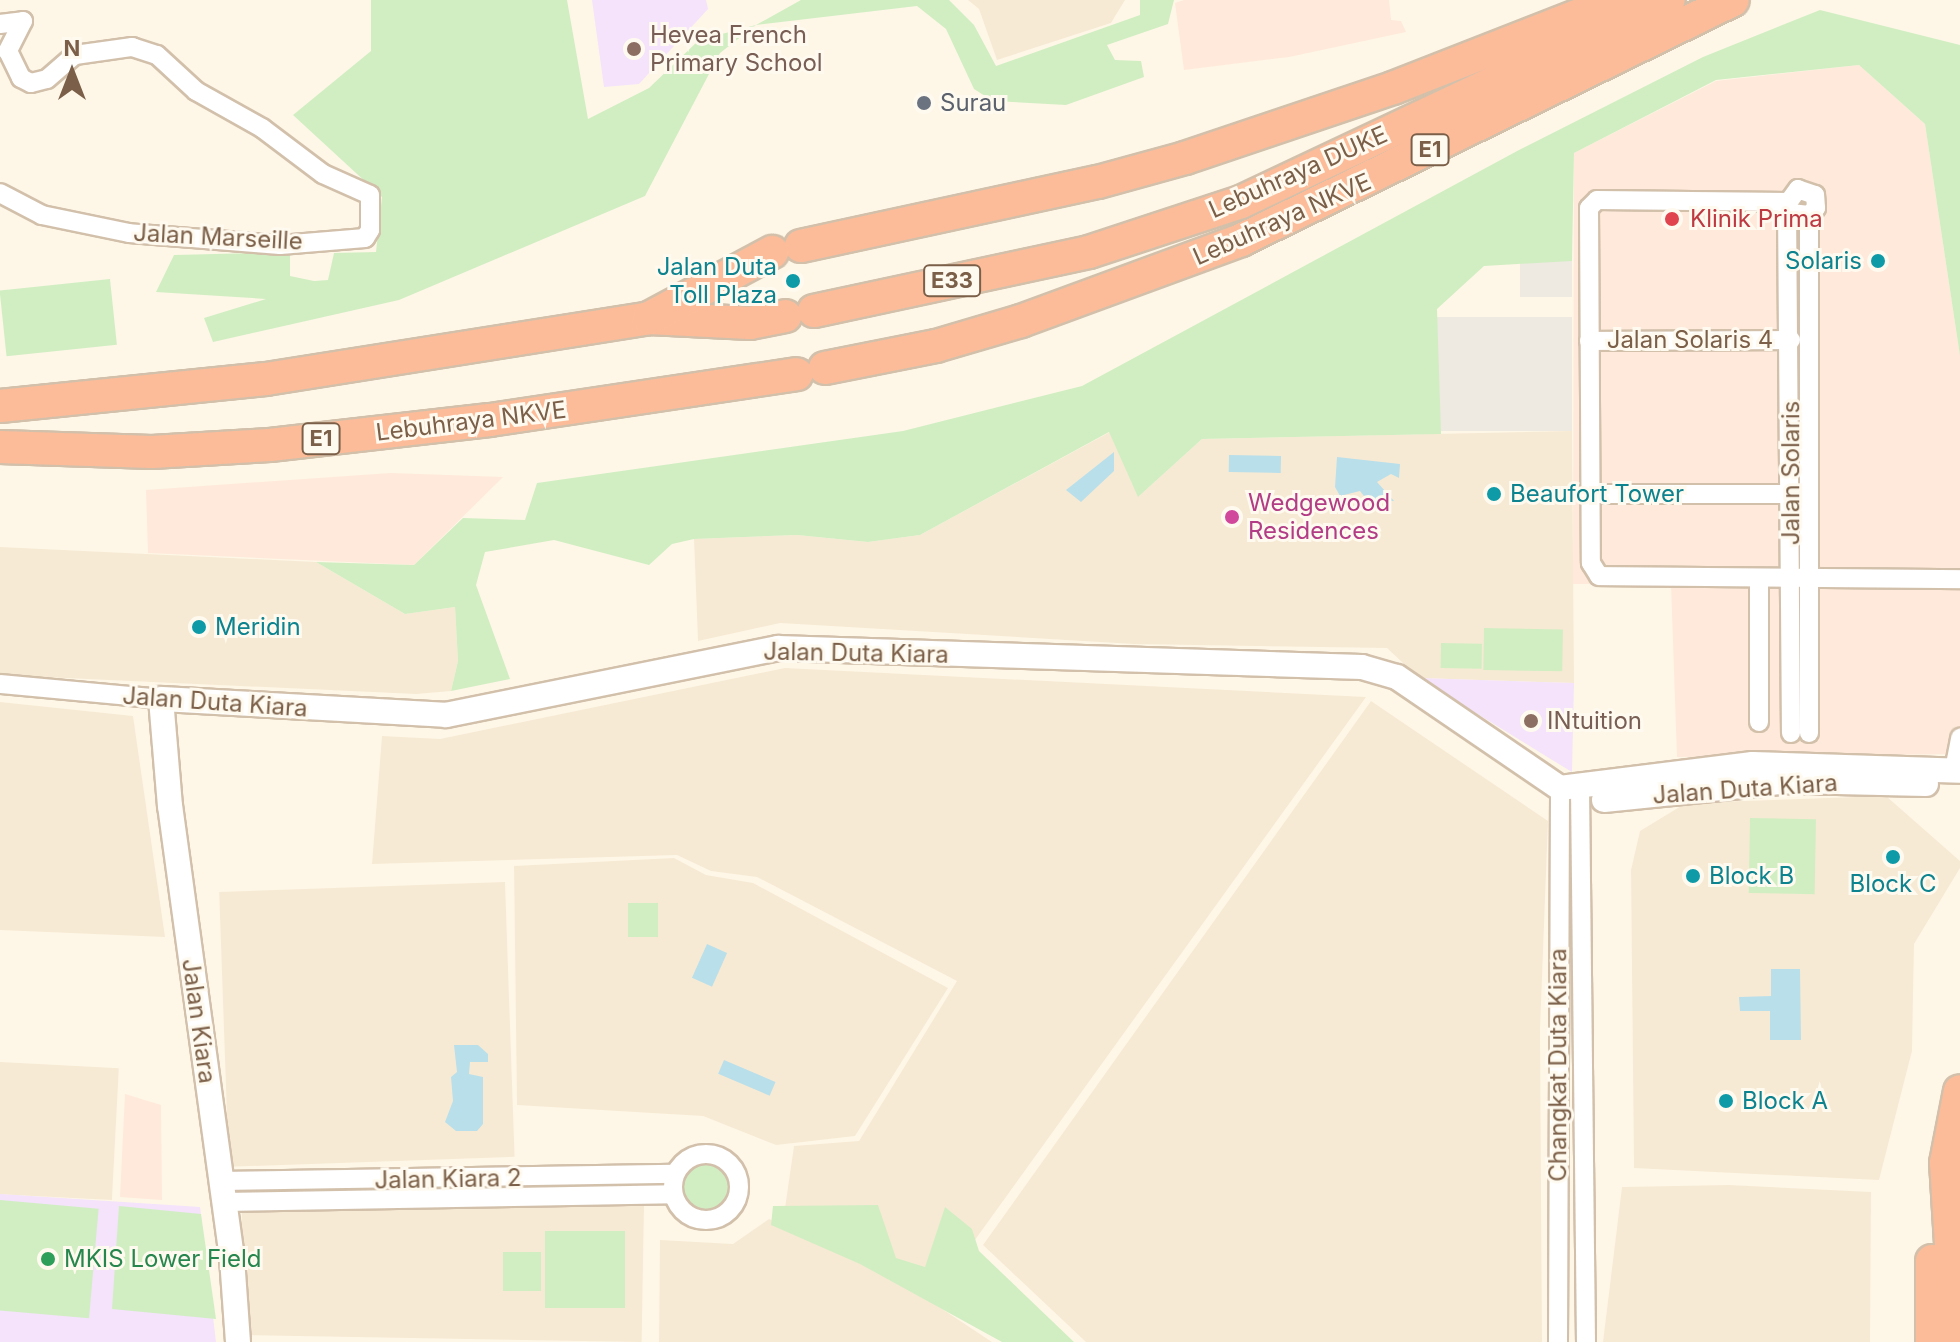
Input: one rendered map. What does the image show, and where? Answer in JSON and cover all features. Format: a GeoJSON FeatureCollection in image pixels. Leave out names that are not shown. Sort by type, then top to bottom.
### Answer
{"type":"FeatureCollection","features":[{"type":"Feature","properties":{"kind":"highway"},"geometry":{"type":"LineString","coordinates":[[0,406],[266,379],[649,318],[787,249],[1098,182],[1185,158],[1393,88],[1617,0]]}},
{"type":"Feature","properties":{"kind":"highway","name":"Lebuhraya DUKE"},"geometry":{"type":"LineString","coordinates":[[649,318],[750,323],[1089,252],[1241,202],[1669,0]]}},
{"type":"Feature","properties":{"kind":"highway","name":"Lebuhraya NKVE"},"geometry":{"type":"LineString","coordinates":[[0,447],[152,452],[270,445],[490,420],[811,371],[936,346],[1021,321],[1241,240],[1730,3]]}},
{"type":"Feature","properties":{"kind":"highway"},"geometry":{"type":"LineString","coordinates":[[1932,1342],[1933,1234],[1960,1091]]}},
{"type":"Feature","properties":{"kind":"highway"},"geometry":{"type":"LineString","coordinates":[[1946,1163],[1957,1342]]}},
{"type":"Feature","properties":{"kind":"main road","name":"Jalan Duta Kiara"},"geometry":{"type":"LineString","coordinates":[[161,699],[446,715],[778,648],[1362,667],[1397,677],[1565,792],[1802,772],[1958,776]]}},
{"type":"Feature","properties":{"kind":"main road","name":"Jalan Kiara"},"geometry":{"type":"LineString","coordinates":[[161,699],[170,806],[222,1192],[238,1342]]}},
{"type":"Feature","properties":{"kind":"street","name":"Jalan Marseille"},"geometry":{"type":"LineString","coordinates":[[0,24],[23,21],[8,51],[21,78],[31,83],[47,79],[75,55],[142,47],[196,91],[262,128],[323,174],[370,195],[370,230],[365,238],[280,245],[129,233],[42,215],[0,193]]}},
{"type":"Feature","properties":{"kind":"street"},"geometry":{"type":"LineString","coordinates":[[1796,210],[1597,200],[1589,208],[1588,550],[1599,576],[1960,579]]}},
{"type":"Feature","properties":{"kind":"street","name":"Jalan Solaris"},"geometry":{"type":"LineString","coordinates":[[1796,210],[1791,340],[1791,494],[1800,578]]}},
{"type":"Feature","properties":{"kind":"street","name":"Jalan Solaris"},"geometry":{"type":"LineString","coordinates":[[1796,210],[1800,733]]}},
{"type":"Feature","properties":{"kind":"street","name":"Jalan Solaris 4"},"geometry":{"type":"LineString","coordinates":[[1589,341],[1791,340]]}},
{"type":"Feature","properties":{"kind":"street"},"geometry":{"type":"LineString","coordinates":[[1588,494],[1791,494]]}},
{"type":"Feature","properties":{"kind":"street"},"geometry":{"type":"LineString","coordinates":[[1759,578],[1759,722]]}},
{"type":"Feature","properties":{"kind":"street","name":"Jalan Duta Kiara"},"geometry":{"type":"LineString","coordinates":[[0,684],[161,699]]}},
{"type":"Feature","properties":{"kind":"street"},"geometry":{"type":"LineString","coordinates":[[1958,776],[1960,738]]}},
{"type":"Feature","properties":{"kind":"street","name":"Changkat Duta Kiara"},"geometry":{"type":"LineString","coordinates":[[1558,1342],[1565,792]]}},
{"type":"Feature","properties":{"kind":"street","name":"Changkat Duta Kiara"},"geometry":{"type":"LineString","coordinates":[[1565,792],[1586,1342]]}},
{"type":"Feature","properties":{"kind":"street"},"geometry":{"type":"LineString","coordinates":[[715,1155],[733,1168],[740,1188],[732,1208],[714,1220],[690,1216],[673,1194],[675,1174],[692,1157],[715,1155]]}},
{"type":"Feature","properties":{"kind":"street","name":"Jalan Kiara 2"},"geometry":{"type":"LineString","coordinates":[[222,1192],[675,1174]]}},
{"type":"Feature","properties":{"kind":"street","name":"Jalan Kiara 2"},"geometry":{"type":"LineString","coordinates":[[222,1192],[673,1194]]}},
{"type":"Feature","properties":{"kind":"shaded area","name":"Hevea French Primary School"},"geometry":{"type":"Polygon","coordinates":[[[592,0],[706,0],[708,9],[639,84],[604,87],[592,0]]]}},
{"type":"Feature","properties":{"kind":"shaded area"},"geometry":{"type":"Polygon","coordinates":[[[968,0],[1125,0],[1111,23],[997,60],[979,9],[968,0]]]}},
{"type":"Feature","properties":{"kind":"shaded area"},"geometry":{"type":"Polygon","coordinates":[[[1184,0],[1389,0],[1391,20],[1401,21],[1406,32],[1289,57],[1184,70],[1175,3],[1184,0]]]}},
{"type":"Feature","properties":{"kind":"shaded area"},"geometry":{"type":"Polygon","coordinates":[[[1859,65],[1925,124],[1960,356],[1960,754],[1677,757],[1671,584],[1573,584],[1574,153],[1716,81],[1859,65]]]}},
{"type":"Feature","properties":{"kind":"shaded area"},"geometry":{"type":"Polygon","coordinates":[[[1520,261],[1572,261],[1572,297],[1520,297],[1520,261]]]}},
{"type":"Feature","properties":{"kind":"shaded area"},"geometry":{"type":"Polygon","coordinates":[[[1437,317],[1572,317],[1572,431],[1437,431],[1437,317]]]}},
{"type":"Feature","properties":{"kind":"shaded area"},"geometry":{"type":"Polygon","coordinates":[[[1572,431],[1574,683],[1419,678],[1387,648],[1134,644],[780,623],[698,641],[694,539],[797,535],[868,542],[920,535],[1110,432],[1139,496],[1202,439],[1572,431]]]}},
{"type":"Feature","properties":{"kind":"shaded area"},"geometry":{"type":"Polygon","coordinates":[[[391,473],[503,477],[414,565],[148,553],[146,490],[391,473]]]}},
{"type":"Feature","properties":{"kind":"shaded area","name":"Meridin"},"geometry":{"type":"Polygon","coordinates":[[[0,547],[316,562],[405,614],[455,607],[458,661],[451,691],[416,694],[0,675],[0,547]]]}},
{"type":"Feature","properties":{"kind":"shaded area"},"geometry":{"type":"Polygon","coordinates":[[[785,668],[1366,697],[972,1244],[923,1276],[785,1208],[794,1146],[859,1141],[957,981],[757,877],[711,871],[677,855],[372,864],[382,736],[440,739],[785,668]]]}},
{"type":"Feature","properties":{"kind":"shaded area"},"geometry":{"type":"Polygon","coordinates":[[[1419,678],[1574,683],[1572,772],[1549,758],[1419,678]]]}},
{"type":"Feature","properties":{"kind":"shaded area"},"geometry":{"type":"Polygon","coordinates":[[[1371,701],[1548,821],[1540,1030],[1542,1342],[1086,1342],[983,1245],[1371,701]]]}},
{"type":"Feature","properties":{"kind":"shaded area"},"geometry":{"type":"Polygon","coordinates":[[[0,702],[133,716],[165,937],[0,930],[0,702]]]}},
{"type":"Feature","properties":{"kind":"shaded area"},"geometry":{"type":"Polygon","coordinates":[[[1886,796],[1960,861],[1960,868],[1914,944],[1912,1051],[1879,1180],[1634,1168],[1631,870],[1640,831],[1686,803],[1886,796]]]}},
{"type":"Feature","properties":{"kind":"shaded area"},"geometry":{"type":"Polygon","coordinates":[[[674,858],[706,875],[753,883],[948,988],[855,1136],[776,1145],[703,1116],[517,1105],[514,866],[674,858]]]}},
{"type":"Feature","properties":{"kind":"shaded area"},"geometry":{"type":"Polygon","coordinates":[[[505,882],[515,1157],[229,1167],[219,892],[505,882]]]}},
{"type":"Feature","properties":{"kind":"shaded area"},"geometry":{"type":"Polygon","coordinates":[[[0,1062],[119,1068],[112,1200],[0,1194],[0,1062]]]}},
{"type":"Feature","properties":{"kind":"shaded area"},"geometry":{"type":"Polygon","coordinates":[[[125,1094],[161,1105],[162,1200],[120,1197],[125,1094]]]}},
{"type":"Feature","properties":{"kind":"shaded area"},"geometry":{"type":"Polygon","coordinates":[[[1729,1185],[1871,1192],[1870,1342],[1603,1342],[1622,1187],[1729,1185]]]}},
{"type":"Feature","properties":{"kind":"shaded area"},"geometry":{"type":"Polygon","coordinates":[[[0,1194],[200,1207],[216,1342],[0,1342],[0,1194]]]}},
{"type":"Feature","properties":{"kind":"shaded area"},"geometry":{"type":"Polygon","coordinates":[[[242,1199],[644,1206],[642,1342],[240,1335],[242,1199]]]}},
{"type":"Feature","properties":{"kind":"shaded area"},"geometry":{"type":"Polygon","coordinates":[[[769,1219],[865,1258],[992,1342],[659,1342],[660,1240],[733,1244],[769,1219]]]}},
{"type":"Feature","properties":{"kind":"green space"},"geometry":{"type":"Polygon","coordinates":[[[371,0],[567,0],[588,119],[649,88],[699,40],[756,25],[720,53],[645,196],[399,300],[213,342],[204,318],[266,299],[156,292],[174,255],[290,252],[290,276],[314,281],[328,280],[334,253],[376,252],[382,197],[293,115],[371,51],[371,0]]]}},
{"type":"Feature","properties":{"kind":"green space"},"geometry":{"type":"Polygon","coordinates":[[[801,0],[949,0],[974,25],[996,66],[1140,15],[1140,0],[1174,0],[1168,24],[1107,45],[1115,60],[1141,61],[1144,77],[1066,105],[993,101],[974,89],[946,29],[917,6],[756,25],[801,0]]]}},
{"type":"Feature","properties":{"kind":"green space"},"geometry":{"type":"Polygon","coordinates":[[[1820,10],[1960,45],[1960,356],[1925,124],[1859,65],[1716,80],[1574,153],[1572,261],[1484,266],[1437,309],[1441,434],[1202,439],[1138,497],[1109,432],[920,535],[868,542],[797,535],[694,539],[672,544],[649,565],[554,540],[485,552],[476,585],[510,679],[451,691],[458,661],[455,607],[405,614],[316,562],[414,565],[463,518],[525,520],[537,483],[903,431],[1082,386],[1519,150],[1703,57],[1820,10]]]}},
{"type":"Feature","properties":{"kind":"green space"},"geometry":{"type":"Polygon","coordinates":[[[110,279],[117,345],[7,356],[0,291],[110,279]]]}},
{"type":"Feature","properties":{"kind":"green space"},"geometry":{"type":"Polygon","coordinates":[[[1484,628],[1563,629],[1562,671],[1483,670],[1484,628]]]}},
{"type":"Feature","properties":{"kind":"green space"},"geometry":{"type":"Polygon","coordinates":[[[1441,643],[1482,644],[1482,669],[1441,668],[1441,643]]]}},
{"type":"Feature","properties":{"kind":"green space"},"geometry":{"type":"Polygon","coordinates":[[[1750,818],[1816,819],[1815,894],[1749,893],[1750,818]]]}},
{"type":"Feature","properties":{"kind":"green space"},"geometry":{"type":"Polygon","coordinates":[[[628,903],[658,903],[658,937],[628,937],[628,903]]]}},
{"type":"Feature","properties":{"kind":"green space"},"geometry":{"type":"Polygon","coordinates":[[[706,1164],[722,1171],[729,1187],[722,1203],[706,1210],[690,1203],[683,1187],[690,1171],[706,1164]]]}},
{"type":"Feature","properties":{"kind":"green space","name":"MKIS Lower Field"},"geometry":{"type":"Polygon","coordinates":[[[0,1200],[99,1209],[89,1318],[0,1310],[0,1200]]]}},
{"type":"Feature","properties":{"kind":"green space"},"geometry":{"type":"Polygon","coordinates":[[[878,1205],[896,1258],[925,1267],[945,1207],[972,1229],[979,1251],[1074,1342],[1002,1342],[860,1264],[771,1225],[773,1206],[878,1205]]]}},
{"type":"Feature","properties":{"kind":"green space"},"geometry":{"type":"Polygon","coordinates":[[[119,1206],[201,1214],[216,1319],[112,1309],[119,1206]]]}},
{"type":"Feature","properties":{"kind":"green space"},"geometry":{"type":"Polygon","coordinates":[[[545,1231],[625,1231],[625,1308],[545,1308],[545,1231]]]}},
{"type":"Feature","properties":{"kind":"green space"},"geometry":{"type":"Polygon","coordinates":[[[503,1252],[541,1252],[541,1291],[503,1291],[503,1252]]]}},
{"type":"Feature","properties":{"kind":"water"},"geometry":{"type":"Polygon","coordinates":[[[1114,452],[1114,471],[1081,502],[1066,490],[1114,452]]]}},
{"type":"Feature","properties":{"kind":"water"},"geometry":{"type":"Polygon","coordinates":[[[1229,455],[1281,456],[1281,473],[1229,472],[1229,455]]]}},
{"type":"Feature","properties":{"kind":"water"},"geometry":{"type":"Polygon","coordinates":[[[1337,457],[1400,464],[1399,478],[1391,474],[1377,482],[1394,501],[1367,500],[1360,491],[1340,496],[1335,487],[1337,457]]]}},
{"type":"Feature","properties":{"kind":"water"},"geometry":{"type":"Polygon","coordinates":[[[707,944],[727,953],[712,987],[692,978],[707,944]]]}},
{"type":"Feature","properties":{"kind":"water"},"geometry":{"type":"Polygon","coordinates":[[[1771,969],[1800,969],[1801,1040],[1770,1040],[1770,1011],[1740,1011],[1739,997],[1771,996],[1771,969]]]}},
{"type":"Feature","properties":{"kind":"water"},"geometry":{"type":"Polygon","coordinates":[[[454,1045],[478,1045],[488,1054],[488,1062],[470,1062],[469,1074],[483,1077],[483,1124],[477,1131],[456,1131],[445,1122],[453,1101],[451,1077],[457,1072],[454,1045]]]}},
{"type":"Feature","properties":{"kind":"water"},"geometry":{"type":"Polygon","coordinates":[[[724,1060],[776,1082],[770,1096],[718,1074],[724,1060]]]}},
{"type":"Feature","properties":{"kind":"place","name":"Hevea French Primary School"},"geometry":{"type":"Point","coordinates":[634,49]}},
{"type":"Feature","properties":{"kind":"place","name":"Surau"},"geometry":{"type":"Point","coordinates":[924,103]}},
{"type":"Feature","properties":{"kind":"place","name":"Klinik Prima"},"geometry":{"type":"Point","coordinates":[1672,219]}},
{"type":"Feature","properties":{"kind":"place","name":"Solaris"},"geometry":{"type":"Point","coordinates":[1878,261]}},
{"type":"Feature","properties":{"kind":"place","name":"Jalan Duta Toll Plaza"},"geometry":{"type":"Point","coordinates":[793,281]}},
{"type":"Feature","properties":{"kind":"place","name":"Beaufort Tower"},"geometry":{"type":"Point","coordinates":[1494,494]}},
{"type":"Feature","properties":{"kind":"place","name":"Wedgewood Residences"},"geometry":{"type":"Point","coordinates":[1232,517]}},
{"type":"Feature","properties":{"kind":"place","name":"Meridin"},"geometry":{"type":"Point","coordinates":[199,627]}},
{"type":"Feature","properties":{"kind":"place","name":"INtuition"},"geometry":{"type":"Point","coordinates":[1531,721]}},
{"type":"Feature","properties":{"kind":"place","name":"Block C"},"geometry":{"type":"Point","coordinates":[1893,857]}},
{"type":"Feature","properties":{"kind":"place","name":"Block B"},"geometry":{"type":"Point","coordinates":[1693,876]}},
{"type":"Feature","properties":{"kind":"place","name":"Block A"},"geometry":{"type":"Point","coordinates":[1726,1101]}},
{"type":"Feature","properties":{"kind":"place","name":"MKIS Lower Field"},"geometry":{"type":"Point","coordinates":[48,1259]}}]}
